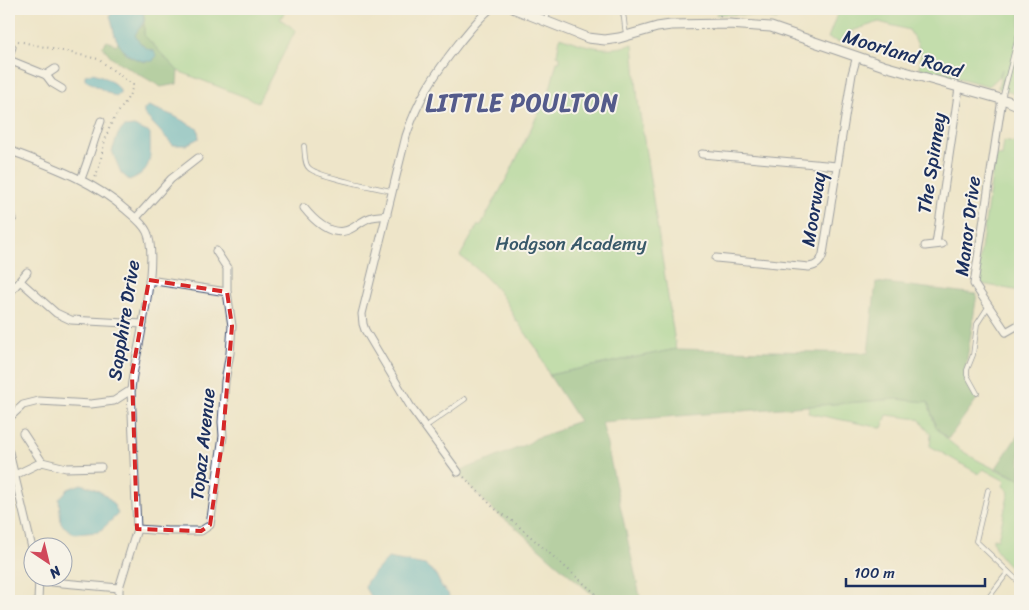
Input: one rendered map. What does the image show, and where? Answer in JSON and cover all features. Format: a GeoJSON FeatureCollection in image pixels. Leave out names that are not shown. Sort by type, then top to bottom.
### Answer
{"type":"FeatureCollection","features":[{"type":"Feature","properties":{"kind":"street"},"geometry":{"type":"LineString","coordinates":[[458,472],[399,389],[363,324],[362,314],[406,136],[415,111],[427,86],[476,22],[490,9]]}},
{"type":"Feature","properties":{"kind":"street","name":"Moorland Road"},"geometry":{"type":"LineString","coordinates":[[515,9],[588,38],[605,40],[670,25],[753,24],[782,30],[857,56],[1020,106]]}},
{"type":"Feature","properties":{"kind":"street"},"geometry":{"type":"LineString","coordinates":[[9,55],[12,47]]}},
{"type":"Feature","properties":{"kind":"street","name":"Moorway"},"geometry":{"type":"LineString","coordinates":[[716,258],[809,267],[816,265],[823,254],[836,166],[852,74],[857,56]]}},
{"type":"Feature","properties":{"kind":"street"},"geometry":{"type":"LineString","coordinates":[[9,60],[46,75],[52,83],[62,88]]}},
{"type":"Feature","properties":{"kind":"street"},"geometry":{"type":"LineString","coordinates":[[46,75],[55,69]]}},
{"type":"Feature","properties":{"kind":"street","name":"The Spinney"},"geometry":{"type":"LineString","coordinates":[[925,246],[939,244],[959,88]]}},
{"type":"Feature","properties":{"kind":"street","name":"Manor Drive"},"geometry":{"type":"LineString","coordinates":[[1002,99],[974,284],[1006,332],[1020,324]]}},
{"type":"Feature","properties":{"kind":"street"},"geometry":{"type":"LineString","coordinates":[[81,179],[91,155],[94,138],[101,121]]}},
{"type":"Feature","properties":{"kind":"street","name":"Sapphire Drive"},"geometry":{"type":"LineString","coordinates":[[9,150],[81,179],[111,196],[136,218],[147,232],[150,248],[149,280],[143,324],[132,374],[131,390],[114,402],[91,404],[39,401],[23,405],[9,418]]}},
{"type":"Feature","properties":{"kind":"street"},"geometry":{"type":"LineString","coordinates":[[702,154],[836,166]]}},
{"type":"Feature","properties":{"kind":"street"},"geometry":{"type":"LineString","coordinates":[[136,218],[171,179],[198,158]]}},
{"type":"Feature","properties":{"kind":"street"},"geometry":{"type":"LineString","coordinates":[[304,208],[316,222],[327,229],[337,232],[346,230],[372,217],[388,215]]}},
{"type":"Feature","properties":{"kind":"street","name":"Topaz Avenue"},"geometry":{"type":"LineString","coordinates":[[137,529],[167,532],[201,531],[210,525],[223,436],[222,422],[225,382],[232,326],[227,292],[227,268],[216,251]]}},
{"type":"Feature","properties":{"kind":"street"},"geometry":{"type":"LineString","coordinates":[[12,290],[27,272]]}},
{"type":"Feature","properties":{"kind":"street"},"geometry":{"type":"LineString","coordinates":[[149,280],[227,292]]}},
{"type":"Feature","properties":{"kind":"street"},"geometry":{"type":"LineString","coordinates":[[20,281],[56,313],[70,320],[143,324]]}},
{"type":"Feature","properties":{"kind":"street"},"geometry":{"type":"LineString","coordinates":[[119,601],[119,588],[137,529],[131,390]]}},
{"type":"Feature","properties":{"kind":"street"},"geometry":{"type":"LineString","coordinates":[[24,433],[42,462]]}},
{"type":"Feature","properties":{"kind":"street"},"geometry":{"type":"LineString","coordinates":[[9,452],[30,538]]}},
{"type":"Feature","properties":{"kind":"street"},"geometry":{"type":"LineString","coordinates":[[16,475],[42,462],[66,468],[102,466]]}},
{"type":"Feature","properties":{"kind":"street"},"geometry":{"type":"LineString","coordinates":[[72,583],[119,588]]}},
{"type":"Feature","properties":{"kind":"street"},"geometry":{"type":"LineString","coordinates":[[38,601],[39,588]]}},
{"type":"Feature","properties":{"kind":"lane"},"geometry":{"type":"LineString","coordinates":[[546,20],[551,9]]}},
{"type":"Feature","properties":{"kind":"lane"},"geometry":{"type":"LineString","coordinates":[[621,9],[627,36]]}},
{"type":"Feature","properties":{"kind":"lane"},"geometry":{"type":"LineString","coordinates":[[1002,99],[1020,29]]}},
{"type":"Feature","properties":{"kind":"lane"},"geometry":{"type":"LineString","coordinates":[[304,146],[306,165],[311,170],[392,191]]}},
{"type":"Feature","properties":{"kind":"lane"},"geometry":{"type":"LineString","coordinates":[[977,393],[970,382],[967,370],[973,355],[977,324],[988,307]]}},
{"type":"Feature","properties":{"kind":"lane"},"geometry":{"type":"LineString","coordinates":[[425,427],[465,399]]}},
{"type":"Feature","properties":{"kind":"lane"},"geometry":{"type":"LineString","coordinates":[[988,490],[976,541],[1020,583]]}},
{"type":"Feature","properties":{"kind":"lane"},"geometry":{"type":"LineString","coordinates":[[986,601],[1008,572]]}},
{"type":"Feature","properties":{"kind":"path"},"geometry":{"type":"LineString","coordinates":[[9,36],[25,44],[98,59],[134,84],[128,98],[108,130],[99,170],[92,185]]}},
{"type":"Feature","properties":{"kind":"path"},"geometry":{"type":"LineString","coordinates":[[458,472],[494,508],[515,522],[604,601]]}},
{"type":"Feature","properties":{"kind":"highlighted area"},"geometry":{"type":"Polygon","coordinates":[[[149,280],[227,292],[232,326],[223,436],[210,525],[201,531],[137,529],[132,374],[149,280]]]}},
{"type":"Feature","properties":{"kind":"green space"},"geometry":{"type":"Polygon","coordinates":[[[142,9],[287,9],[280,19],[296,30],[258,102],[178,71],[144,35],[145,18],[142,9]]]}},
{"type":"Feature","properties":{"kind":"green space"},"geometry":{"type":"Polygon","coordinates":[[[719,9],[781,9],[777,20],[751,15],[716,15],[719,9]]]}},
{"type":"Feature","properties":{"kind":"green space"},"geometry":{"type":"Polygon","coordinates":[[[839,9],[1020,9],[1020,96],[998,88],[1002,69],[999,77],[989,86],[920,68],[921,52],[909,30],[879,22],[849,32],[839,42],[828,38],[839,9]]]}},
{"type":"Feature","properties":{"kind":"green space"},"geometry":{"type":"Polygon","coordinates":[[[144,24],[144,35],[178,71],[177,84],[161,87],[113,59],[102,46],[107,41],[116,45],[118,42],[127,55],[145,62],[149,50],[139,42],[135,35],[144,24]]]}},
{"type":"Feature","properties":{"kind":"green space","name":"Hodgson Academy"},"geometry":{"type":"Polygon","coordinates":[[[560,37],[578,43],[605,48],[624,47],[633,44],[638,101],[676,349],[549,375],[539,352],[516,321],[500,293],[485,276],[460,256],[478,225],[481,225],[509,174],[550,89],[557,62],[560,62],[560,56],[557,55],[560,37]]]}},
{"type":"Feature","properties":{"kind":"green space"},"geometry":{"type":"Polygon","coordinates":[[[1004,141],[1020,144],[1020,291],[976,283],[995,155],[1002,156],[1004,141]]]}},
{"type":"Feature","properties":{"kind":"green space"},"geometry":{"type":"Polygon","coordinates":[[[876,282],[977,294],[965,372],[968,384],[977,399],[948,439],[936,427],[928,402],[896,399],[602,422],[641,601],[600,601],[494,511],[460,476],[463,469],[487,461],[529,443],[536,438],[579,421],[549,375],[676,349],[868,353],[876,282]]]}},
{"type":"Feature","properties":{"kind":"green space"},"geometry":{"type":"Polygon","coordinates":[[[896,399],[928,402],[935,425],[953,444],[975,459],[1020,479],[1020,529],[1017,536],[1017,552],[1020,560],[1020,577],[996,549],[993,538],[998,539],[1009,492],[1003,486],[1005,481],[983,469],[979,474],[930,446],[931,435],[919,419],[887,415],[882,428],[808,413],[809,406],[896,399]]]}},
{"type":"Feature","properties":{"kind":"green space"},"geometry":{"type":"Polygon","coordinates":[[[1020,432],[1020,479],[996,468],[1020,432]]]}},
{"type":"Feature","properties":{"kind":"water"},"geometry":{"type":"Polygon","coordinates":[[[114,9],[142,9],[144,21],[135,35],[138,41],[154,51],[156,56],[153,61],[140,60],[130,56],[121,47],[115,36],[110,16],[114,9]]]}},
{"type":"Feature","properties":{"kind":"water"},"geometry":{"type":"Polygon","coordinates":[[[93,73],[104,77],[114,84],[120,89],[120,94],[116,97],[85,80],[85,75],[93,73]]]}},
{"type":"Feature","properties":{"kind":"water"},"geometry":{"type":"Polygon","coordinates":[[[149,106],[174,116],[198,129],[199,138],[186,145],[173,145],[144,114],[144,109],[149,106]]]}},
{"type":"Feature","properties":{"kind":"water"},"geometry":{"type":"Polygon","coordinates":[[[134,126],[150,133],[150,156],[147,167],[143,172],[129,180],[121,173],[112,151],[118,134],[124,127],[134,126]]]}},
{"type":"Feature","properties":{"kind":"water"},"geometry":{"type":"Polygon","coordinates":[[[81,484],[104,494],[116,508],[118,514],[99,532],[74,534],[61,524],[59,499],[68,489],[81,484]]]}},
{"type":"Feature","properties":{"kind":"water"},"geometry":{"type":"Polygon","coordinates":[[[388,558],[425,565],[435,573],[442,587],[448,593],[450,601],[373,601],[365,588],[367,581],[388,558]]]}},
{"type":"Feature","properties":{"kind":"district","name":"LITTLE POULTON"},"geometry":{"type":"Point","coordinates":[522,103]}}]}
